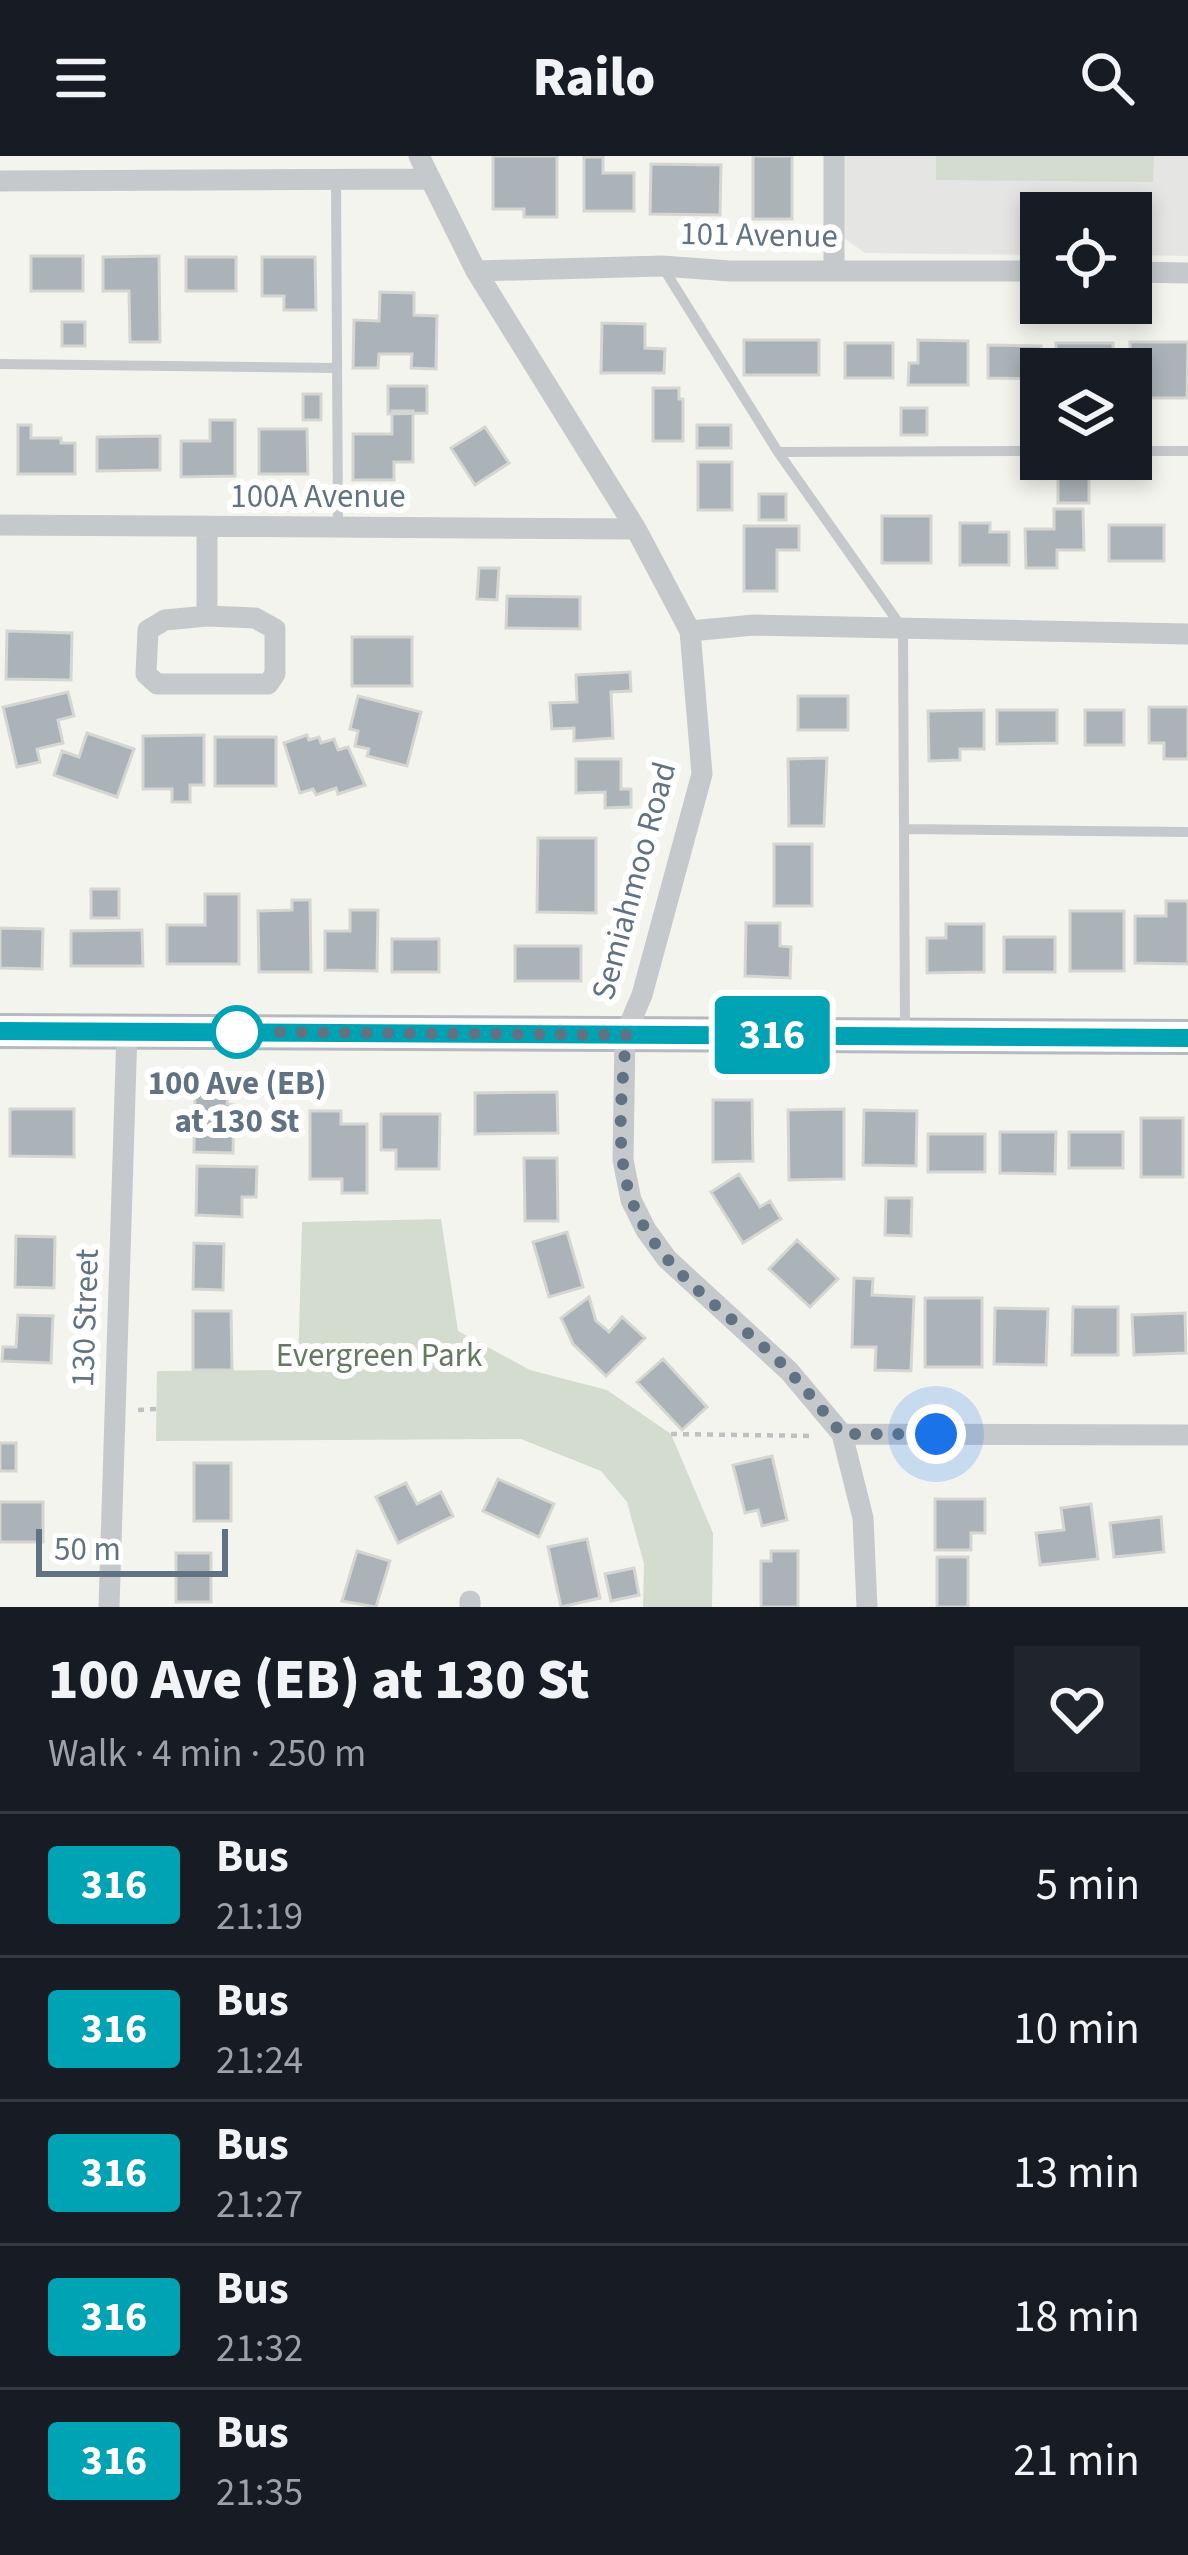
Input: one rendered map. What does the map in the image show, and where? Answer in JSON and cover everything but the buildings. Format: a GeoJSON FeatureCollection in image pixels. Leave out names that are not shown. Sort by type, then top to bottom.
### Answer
{"type":"FeatureCollection","features":[{"type":"Feature","properties":{"kind":"street","name":"Semiahmoo Road"},"geometry":{"type":"LineString","coordinates":[[419,156],[476,271],[636,529],[690,631],[703,774],[642,995],[626,1035],[623,1160],[631,1200],[667,1259],[789,1371],[842,1434],[862,1518],[867,1607]]}},
{"type":"Feature","properties":{"kind":"street"},"geometry":{"type":"LineString","coordinates":[[834,156],[834,270]]}},
{"type":"Feature","properties":{"kind":"street"},"geometry":{"type":"LineString","coordinates":[[0,181],[430,179]]}},
{"type":"Feature","properties":{"kind":"street","name":"101 Avenue"},"geometry":{"type":"LineString","coordinates":[[476,271],[662,266],[1020,272]]}},
{"type":"Feature","properties":{"kind":"street"},"geometry":{"type":"LineString","coordinates":[[1152,272],[1188,273]]}},
{"type":"Feature","properties":{"kind":"street","name":"100A Avenue"},"geometry":{"type":"LineString","coordinates":[[0,525],[636,529]]}},
{"type":"Feature","properties":{"kind":"street"},"geometry":{"type":"LineString","coordinates":[[207,529],[207,616]]}},
{"type":"Feature","properties":{"kind":"street"},"geometry":{"type":"LineString","coordinates":[[207,616],[255,618],[275,629],[274,674],[268,684],[157,684],[146,674],[148,630],[165,620],[207,616]]}},
{"type":"Feature","properties":{"kind":"street"},"geometry":{"type":"LineString","coordinates":[[690,631],[754,625],[1188,634]]}},
{"type":"Feature","properties":{"kind":"street"},"geometry":{"type":"LineString","coordinates":[[0,1031],[1188,1037]]}},
{"type":"Feature","properties":{"kind":"street","name":"130 Street"},"geometry":{"type":"LineString","coordinates":[[109,1607],[127,1031]]}},
{"type":"Feature","properties":{"kind":"street"},"geometry":{"type":"LineString","coordinates":[[842,1434],[1188,1435]]}},
{"type":"Feature","properties":{"kind":"lane"},"geometry":{"type":"LineString","coordinates":[[336,181],[338,529]]}},
{"type":"Feature","properties":{"kind":"lane"},"geometry":{"type":"LineString","coordinates":[[662,266],[778,452],[902,629],[904,1035]]}},
{"type":"Feature","properties":{"kind":"lane"},"geometry":{"type":"LineString","coordinates":[[0,364],[336,368]]}},
{"type":"Feature","properties":{"kind":"lane"},"geometry":{"type":"LineString","coordinates":[[1152,451],[1188,451]]}},
{"type":"Feature","properties":{"kind":"lane"},"geometry":{"type":"LineString","coordinates":[[778,452],[1020,452]]}},
{"type":"Feature","properties":{"kind":"lane"},"geometry":{"type":"LineString","coordinates":[[906,829],[1188,832]]}},
{"type":"Feature","properties":{"kind":"path"},"geometry":{"type":"LineString","coordinates":[[138,1410],[157,1409]]}},
{"type":"Feature","properties":{"kind":"path"},"geometry":{"type":"LineString","coordinates":[[671,1434],[813,1436]]}},
{"type":"Feature","properties":{"kind":"shaded area"},"geometry":{"type":"Polygon","coordinates":[[[839,156],[1188,156],[1188,256],[1152,255],[1152,192],[1020,192],[1020,255],[865,253],[838,234],[839,156]]]}},
{"type":"Feature","properties":{"kind":"green space"},"geometry":{"type":"Polygon","coordinates":[[[936,156],[1154,156],[1153,182],[936,180],[936,156]]]}},
{"type":"Feature","properties":{"kind":"green space","name":"Evergreen Park"},"geometry":{"type":"Polygon","coordinates":[[[441,1219],[458,1331],[530,1370],[607,1390],[671,1434],[713,1533],[712,1607],[643,1607],[644,1564],[627,1502],[601,1471],[521,1439],[156,1441],[157,1371],[298,1370],[302,1222],[441,1219]]]}},
{"type":"Feature","properties":{"kind":"bus line","name":"316"},"geometry":{"type":"LineString","coordinates":[[0,1031],[1188,1038]]}},
{"type":"Feature","properties":{"kind":"place","name":"100 Ave (EB) at 130 St"},"geometry":{"type":"Point","coordinates":[237,1032]}},
{"type":"Feature","properties":{"kind":"route"},"geometry":{"type":"LineString","coordinates":[[237,1032],[626,1035],[623,1160],[631,1200],[667,1259],[789,1371],[842,1434],[936,1434]]}}]}
